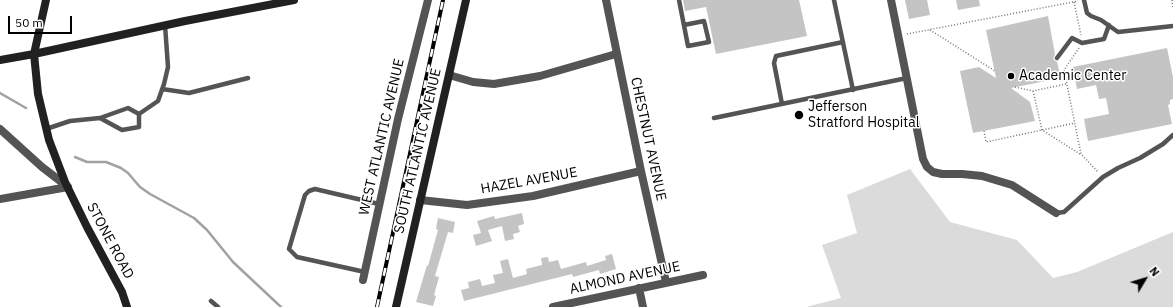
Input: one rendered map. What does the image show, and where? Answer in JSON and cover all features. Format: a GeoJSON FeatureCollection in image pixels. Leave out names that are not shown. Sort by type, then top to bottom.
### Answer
{"type":"FeatureCollection","features":[{"type":"Feature","properties":{"kind":"street","name":"STONE ROAD"},"geometry":{"type":"LineString","coordinates":[[46,0],[34,54],[38,94],[48,140],[68,187],[87,227],[122,292],[127,307]]}},
{"type":"Feature","properties":{"kind":"street"},"geometry":{"type":"LineString","coordinates":[[0,60],[34,54],[164,25],[294,0]]}},
{"type":"Feature","properties":{"kind":"street","name":"WEST ATLANTIC AVENUE"},"geometry":{"type":"LineString","coordinates":[[364,276],[398,119],[428,0]]}},
{"type":"Feature","properties":{"kind":"street","name":"SOUTH ATLANTIC AVENUE"},"geometry":{"type":"LineString","coordinates":[[396,307],[466,0]]}},
{"type":"Feature","properties":{"kind":"street","name":"CHESTNUT AVENUE"},"geometry":{"type":"LineString","coordinates":[[606,0],[616,54],[666,282]]}},
{"type":"Feature","properties":{"kind":"street"},"geometry":{"type":"LineString","coordinates":[[891,0],[924,159],[927,167],[933,172],[942,174],[982,176],[1012,185],[1056,213]]}},
{"type":"Feature","properties":{"kind":"street"},"geometry":{"type":"LineString","coordinates":[[449,75],[473,82],[494,84],[540,76],[616,54]]}},
{"type":"Feature","properties":{"kind":"street","name":"STONE ROAD"},"geometry":{"type":"LineString","coordinates":[[0,129],[42,167],[68,187]]}},
{"type":"Feature","properties":{"kind":"street","name":"HAZEL AVENUE"},"geometry":{"type":"LineString","coordinates":[[420,200],[467,205],[534,196],[641,171]]}},
{"type":"Feature","properties":{"kind":"street"},"geometry":{"type":"LineString","coordinates":[[0,199],[68,187]]}},
{"type":"Feature","properties":{"kind":"street","name":"ALMOND AVENUE"},"geometry":{"type":"LineString","coordinates":[[553,307],[703,275]]}},
{"type":"Feature","properties":{"kind":"street"},"geometry":{"type":"LineString","coordinates":[[639,288],[643,307]]}},
{"type":"Feature","properties":{"kind":"lane"},"geometry":{"type":"LineString","coordinates":[[679,0],[688,46],[709,42],[704,21],[684,25]]}},
{"type":"Feature","properties":{"kind":"lane"},"geometry":{"type":"LineString","coordinates":[[834,0],[852,90]]}},
{"type":"Feature","properties":{"kind":"lane"},"geometry":{"type":"LineString","coordinates":[[1083,0],[1087,13],[1101,20],[1118,32],[1173,26]]}},
{"type":"Feature","properties":{"kind":"lane"},"geometry":{"type":"LineString","coordinates":[[139,114],[158,101],[162,89],[168,67],[164,25]]}},
{"type":"Feature","properties":{"kind":"lane"},"geometry":{"type":"LineString","coordinates":[[1057,58],[1072,38],[1082,42],[1104,39],[1109,25]]}},
{"type":"Feature","properties":{"kind":"lane"},"geometry":{"type":"LineString","coordinates":[[782,104],[774,63],[776,56],[843,42]]}},
{"type":"Feature","properties":{"kind":"lane"},"geometry":{"type":"LineString","coordinates":[[162,89],[188,93],[248,78]]}},
{"type":"Feature","properties":{"kind":"lane"},"geometry":{"type":"LineString","coordinates":[[714,118],[907,78]]}},
{"type":"Feature","properties":{"kind":"lane"},"geometry":{"type":"LineString","coordinates":[[46,129],[70,121],[100,118],[128,108],[139,114]]}},
{"type":"Feature","properties":{"kind":"lane"},"geometry":{"type":"LineString","coordinates":[[100,118],[122,130],[139,127],[139,114]]}},
{"type":"Feature","properties":{"kind":"lane"},"geometry":{"type":"LineString","coordinates":[[1056,213],[1064,212],[1103,177],[1140,158],[1163,144],[1173,135]]}},
{"type":"Feature","properties":{"kind":"lane"},"geometry":{"type":"LineString","coordinates":[[364,276],[296,257],[289,249],[305,195],[309,191],[315,189],[379,204]]}},
{"type":"Feature","properties":{"kind":"lane"},"geometry":{"type":"LineString","coordinates":[[211,301],[218,307]]}},
{"type":"Feature","properties":{"kind":"path"},"geometry":{"type":"LineString","coordinates":[[899,36],[1083,0]]}},
{"type":"Feature","properties":{"kind":"path"},"geometry":{"type":"LineString","coordinates":[[1172,0],[1173,9]]}},
{"type":"Feature","properties":{"kind":"path"},"geometry":{"type":"LineString","coordinates":[[1074,2],[1082,42],[1064,70],[1081,154]]}},
{"type":"Feature","properties":{"kind":"path"},"geometry":{"type":"LineString","coordinates":[[930,30],[995,71]]}},
{"type":"Feature","properties":{"kind":"path"},"geometry":{"type":"LineString","coordinates":[[1015,87],[1033,91],[1067,84]]}},
{"type":"Feature","properties":{"kind":"path"},"geometry":{"type":"LineString","coordinates":[[1033,91],[1042,130],[1081,154],[1103,177]]}},
{"type":"Feature","properties":{"kind":"path"},"geometry":{"type":"LineString","coordinates":[[984,131],[986,142],[1075,123]]}},
{"type":"Feature","properties":{"kind":"shaded area"},"geometry":{"type":"Polygon","coordinates":[[[910,169],[950,222],[1017,240],[1053,278],[1077,272],[1173,232],[1173,307],[806,307],[841,298],[822,245],[857,233],[847,195],[910,169]]]}},
{"type":"Feature","properties":{"kind":"building"},"geometry":{"type":"Polygon","coordinates":[[[683,0],[799,0],[807,36],[716,54],[706,7],[685,11],[683,0]]]}},
{"type":"Feature","properties":{"kind":"building"},"geometry":{"type":"Polygon","coordinates":[[[905,0],[927,0],[930,15],[909,19],[905,0]]]}},
{"type":"Feature","properties":{"kind":"building"},"geometry":{"type":"Polygon","coordinates":[[[956,0],[979,0],[980,6],[958,10],[956,0]]]}},
{"type":"Feature","properties":{"kind":"building","name":"Academic Center"},"geometry":{"type":"Polygon","coordinates":[[[1048,16],[1055,54],[1053,59],[1057,62],[1061,78],[1011,88],[1030,102],[1035,121],[973,133],[960,71],[979,67],[996,78],[986,30],[1048,16]]]}},
{"type":"Feature","properties":{"kind":"building"},"geometry":{"type":"Polygon","coordinates":[[[1167,48],[1173,77],[1173,99],[1170,100],[1170,104],[1168,105],[1172,124],[1088,141],[1084,119],[1109,114],[1106,98],[1099,99],[1096,85],[1077,89],[1073,67],[1167,48]]]}},
{"type":"Feature","properties":{"kind":"building"},"geometry":{"type":"Polygon","coordinates":[[[522,213],[524,224],[518,226],[520,232],[513,234],[514,239],[505,241],[502,226],[488,230],[492,241],[476,246],[473,235],[481,233],[477,221],[494,216],[495,219],[522,213]]]}},
{"type":"Feature","properties":{"kind":"building"},"geometry":{"type":"Polygon","coordinates":[[[438,218],[455,222],[453,233],[448,232],[435,276],[439,277],[434,295],[436,296],[433,306],[416,302],[438,230],[436,229],[438,218]]]}},
{"type":"Feature","properties":{"kind":"building"},"geometry":{"type":"Polygon","coordinates":[[[612,254],[616,269],[600,274],[599,270],[573,277],[572,274],[464,301],[461,290],[469,288],[468,282],[480,279],[482,286],[495,283],[493,275],[503,273],[500,261],[508,259],[513,278],[527,274],[526,269],[542,265],[541,258],[548,257],[549,262],[558,260],[561,269],[586,262],[587,266],[606,260],[605,256],[612,254]]]}},
{"type":"Feature","properties":{"kind":"waterway"},"geometry":{"type":"LineString","coordinates":[[0,93],[26,108]]}},
{"type":"Feature","properties":{"kind":"waterway"},"geometry":{"type":"LineString","coordinates":[[75,157],[87,162],[106,162],[121,168],[128,173],[140,187],[150,194],[194,218],[207,230],[233,262],[281,307]]}},
{"type":"Feature","properties":{"kind":"railway"},"geometry":{"type":"LineString","coordinates":[[377,307],[443,0]]}},
{"type":"Feature","properties":{"kind":"place","name":"Academic Center"},"geometry":{"type":"Point","coordinates":[1011,76]}},
{"type":"Feature","properties":{"kind":"place","name":"Jefferson Stratford Hospital"},"geometry":{"type":"Point","coordinates":[799,115]}}]}
